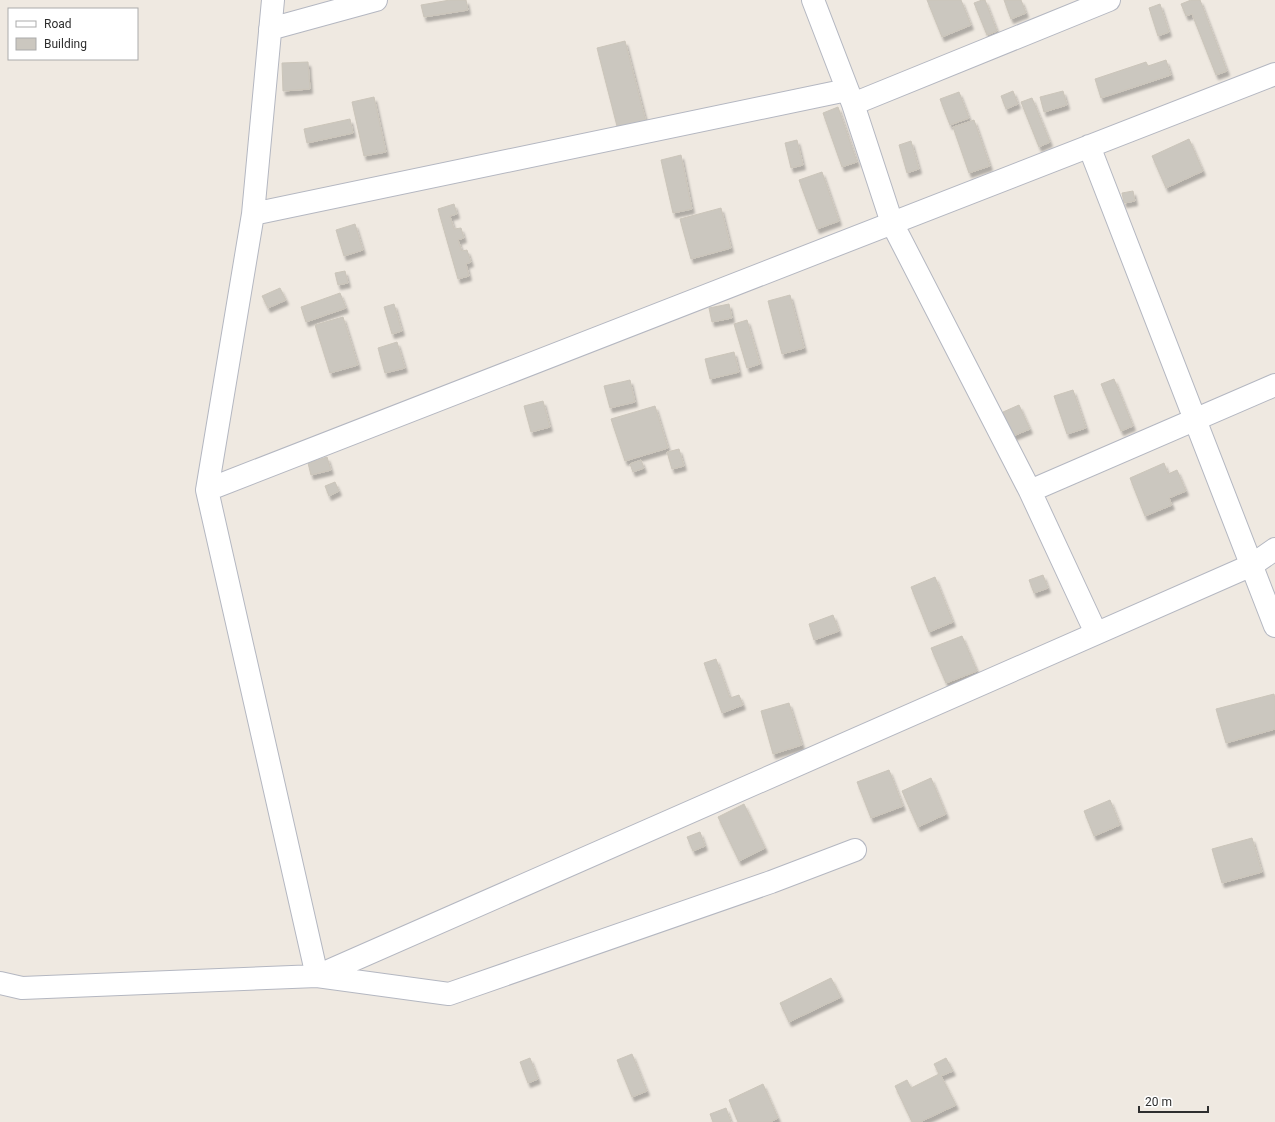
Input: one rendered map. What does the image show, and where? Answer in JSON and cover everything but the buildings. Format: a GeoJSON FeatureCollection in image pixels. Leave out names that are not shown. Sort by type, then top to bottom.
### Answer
{"type":"FeatureCollection","features":[{"type":"Feature","properties":{"kind":"street"},"geometry":{"type":"LineString","coordinates":[[273,0],[253,214],[207,490],[317,976]]}},
{"type":"Feature","properties":{"kind":"street"},"geometry":{"type":"LineString","coordinates":[[270,29],[376,0]]}},
{"type":"Feature","properties":{"kind":"street"},"geometry":{"type":"LineString","coordinates":[[813,0],[850,97],[892,223],[1030,491],[1096,633]]}},
{"type":"Feature","properties":{"kind":"street"},"geometry":{"type":"LineString","coordinates":[[253,214],[850,97],[1109,0]]}},
{"type":"Feature","properties":{"kind":"street"},"geometry":{"type":"LineString","coordinates":[[207,490],[1275,74]]}},
{"type":"Feature","properties":{"kind":"street"},"geometry":{"type":"LineString","coordinates":[[1088,146],[1196,419],[1275,626]]}},
{"type":"Feature","properties":{"kind":"street"},"geometry":{"type":"LineString","coordinates":[[1030,491],[1275,385]]}},
{"type":"Feature","properties":{"kind":"street"},"geometry":{"type":"LineString","coordinates":[[317,976],[1252,565],[1275,549]]}},
{"type":"Feature","properties":{"kind":"street"},"geometry":{"type":"LineString","coordinates":[[0,983],[22,988],[317,976],[449,994],[771,882],[855,850]]}}]}
